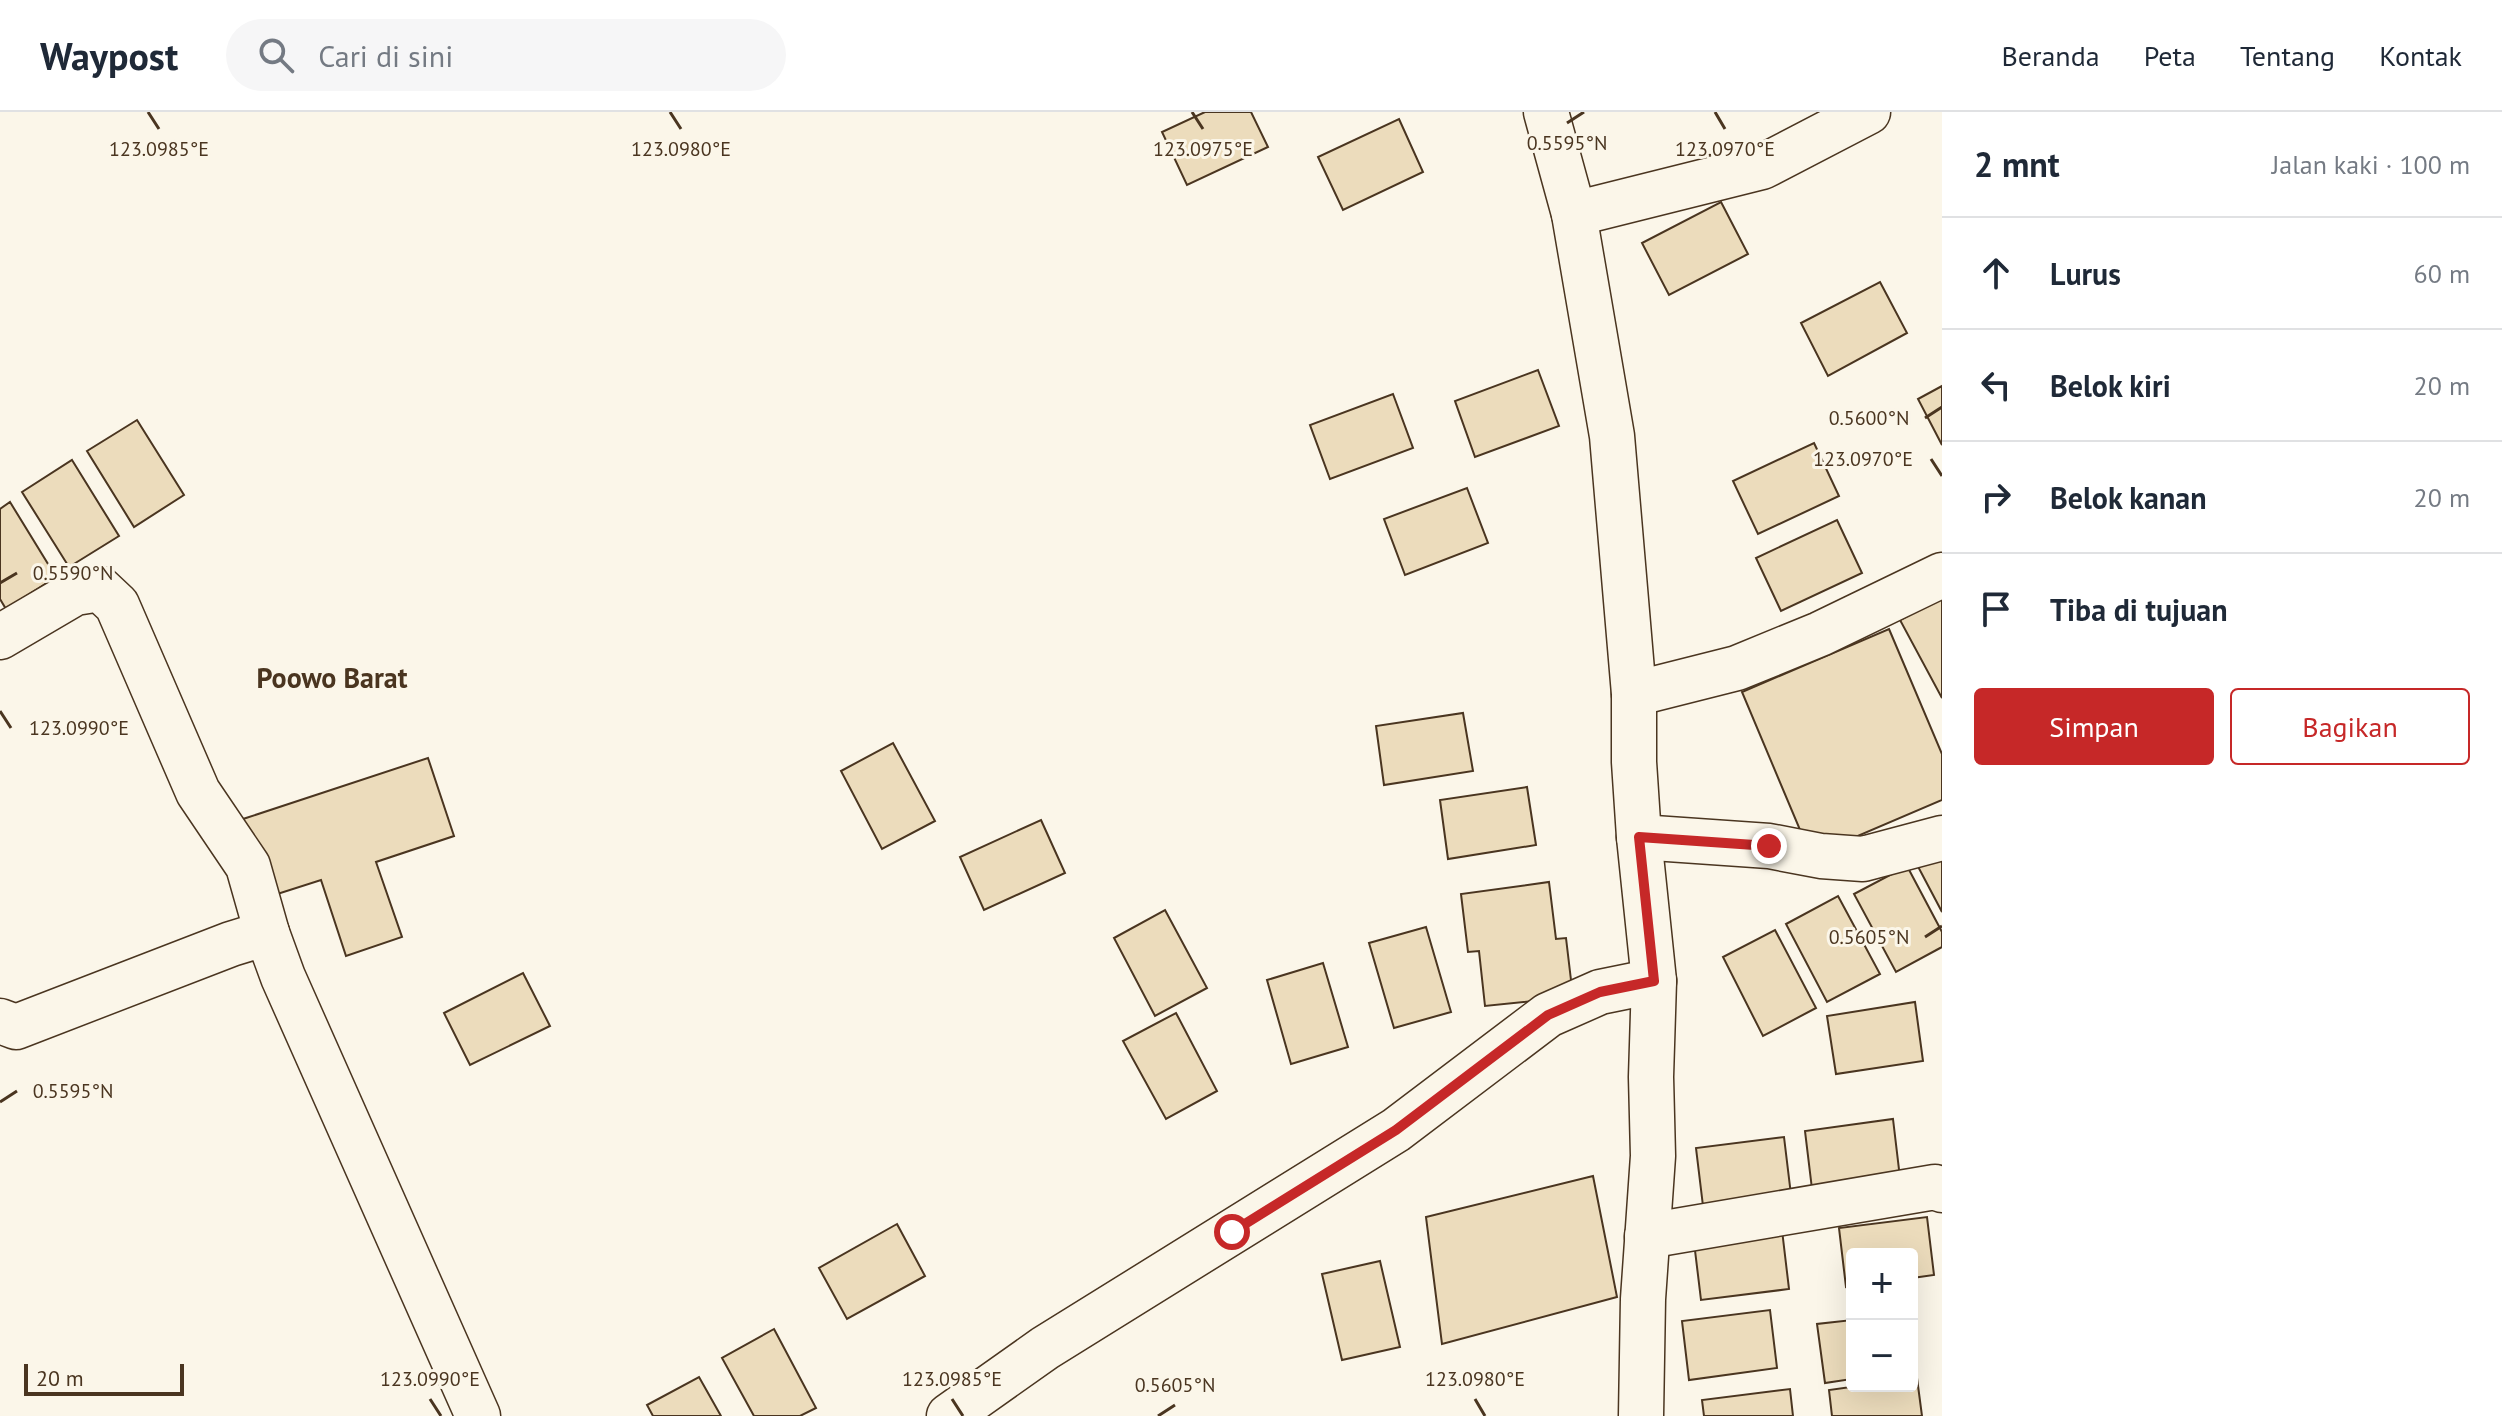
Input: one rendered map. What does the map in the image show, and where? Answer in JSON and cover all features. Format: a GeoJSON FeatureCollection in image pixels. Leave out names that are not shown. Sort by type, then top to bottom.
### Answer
{"type":"FeatureCollection","features":[{"type":"Feature","properties":{"kind":"street"},"geometry":{"type":"LineString","coordinates":[[1546,112],[1574,214],[1612,436],[1634,694],[1639,837],[1654,981],[1651,1077],[1653,1156],[1643,1299],[1641,1416]]}},
{"type":"Feature","properties":{"kind":"street"},"geometry":{"type":"LineString","coordinates":[[1574,214],[1762,167],[1868,112]]}},
{"type":"Feature","properties":{"kind":"street"},"geometry":{"type":"LineString","coordinates":[[1634,694],[1737,668],[1820,634],[1942,575]]}},
{"type":"Feature","properties":{"kind":"street"},"geometry":{"type":"LineString","coordinates":[[0,637],[75,593],[100,589],[117,605],[198,792],[248,866],[267,933],[296,1005],[478,1416]]}},
{"type":"Feature","properties":{"kind":"street"},"geometry":{"type":"LineString","coordinates":[[1639,837],[1769,846],[1821,856],[1863,859],[1942,838]]}},
{"type":"Feature","properties":{"kind":"street"},"geometry":{"type":"LineString","coordinates":[[0,1021],[16,1027],[267,933]]}},
{"type":"Feature","properties":{"kind":"street"},"geometry":{"type":"LineString","coordinates":[[949,1416],[1045,1348],[1396,1130],[1548,1015],[1600,992],[1654,981]]}},
{"type":"Feature","properties":{"kind":"street"},"geometry":{"type":"LineString","coordinates":[[1647,1236],[1935,1187],[1942,1190]]}},
{"type":"Feature","properties":{"kind":"building"},"geometry":{"type":"Polygon","coordinates":[[[1205,112],[1251,112],[1268,147],[1187,185],[1162,132],[1205,112]]]}},
{"type":"Feature","properties":{"kind":"building"},"geometry":{"type":"Polygon","coordinates":[[[1399,119],[1423,172],[1343,210],[1318,157],[1399,119]]]}},
{"type":"Feature","properties":{"kind":"building"},"geometry":{"type":"Polygon","coordinates":[[[1721,202],[1748,254],[1669,295],[1642,243],[1721,202]]]}},
{"type":"Feature","properties":{"kind":"building"},"geometry":{"type":"Polygon","coordinates":[[[1880,282],[1907,333],[1828,376],[1801,323],[1880,282]]]}},
{"type":"Feature","properties":{"kind":"building"},"geometry":{"type":"Polygon","coordinates":[[[1538,370],[1559,426],[1475,457],[1455,401],[1538,370]]]}},
{"type":"Feature","properties":{"kind":"building"},"geometry":{"type":"Polygon","coordinates":[[[1942,386],[1942,445],[1918,399],[1942,386]]]}},
{"type":"Feature","properties":{"kind":"building"},"geometry":{"type":"Polygon","coordinates":[[[1393,394],[1413,448],[1330,479],[1310,425],[1393,394]]]}},
{"type":"Feature","properties":{"kind":"building"},"geometry":{"type":"Polygon","coordinates":[[[137,420],[184,495],[134,527],[87,451],[137,420]]]}},
{"type":"Feature","properties":{"kind":"building"},"geometry":{"type":"Polygon","coordinates":[[[1814,443],[1839,496],[1758,534],[1733,481],[1814,443]]]}},
{"type":"Feature","properties":{"kind":"building"},"geometry":{"type":"Polygon","coordinates":[[[72,460],[119,536],[69,567],[22,492],[72,460]]]}},
{"type":"Feature","properties":{"kind":"building"},"geometry":{"type":"Polygon","coordinates":[[[1467,488],[1488,543],[1405,575],[1384,519],[1467,488]]]}},
{"type":"Feature","properties":{"kind":"building"},"geometry":{"type":"Polygon","coordinates":[[[10,502],[56,577],[6,609],[0,599],[0,509],[10,502]]]}},
{"type":"Feature","properties":{"kind":"building"},"geometry":{"type":"Polygon","coordinates":[[[1837,520],[1862,573],[1781,611],[1756,558],[1837,520]]]}},
{"type":"Feature","properties":{"kind":"building"},"geometry":{"type":"Polygon","coordinates":[[[1942,597],[1942,698],[1900,620],[1942,597]]]}},
{"type":"Feature","properties":{"kind":"building"},"geometry":{"type":"Polygon","coordinates":[[[1889,629],[1942,754],[1942,800],[1811,856],[1742,692],[1889,629]]]}},
{"type":"Feature","properties":{"kind":"building"},"geometry":{"type":"Polygon","coordinates":[[[1463,713],[1473,771],[1384,785],[1376,726],[1463,713]]]}},
{"type":"Feature","properties":{"kind":"building"},"geometry":{"type":"Polygon","coordinates":[[[893,743],[935,821],[882,849],[841,771],[893,743]]]}},
{"type":"Feature","properties":{"kind":"building"},"geometry":{"type":"Polygon","coordinates":[[[428,758],[454,836],[376,862],[402,937],[346,956],[321,880],[268,897],[243,819],[428,758]]]}},
{"type":"Feature","properties":{"kind":"building"},"geometry":{"type":"Polygon","coordinates":[[[1527,787],[1536,845],[1448,859],[1440,800],[1527,787]]]}},
{"type":"Feature","properties":{"kind":"building"},"geometry":{"type":"Polygon","coordinates":[[[1041,820],[1065,873],[984,910],[960,857],[1041,820]]]}},
{"type":"Feature","properties":{"kind":"building"},"geometry":{"type":"Polygon","coordinates":[[[1942,845],[1942,912],[1914,859],[1942,845]]]}},
{"type":"Feature","properties":{"kind":"building"},"geometry":{"type":"Polygon","coordinates":[[[1907,866],[1942,932],[1942,947],[1896,972],[1854,894],[1907,866]]]}},
{"type":"Feature","properties":{"kind":"building"},"geometry":{"type":"Polygon","coordinates":[[[1549,882],[1556,939],[1566,938],[1573,997],[1485,1006],[1479,951],[1468,952],[1461,894],[1549,882]]]}},
{"type":"Feature","properties":{"kind":"building"},"geometry":{"type":"Polygon","coordinates":[[[1838,896],[1880,974],[1827,1002],[1786,924],[1838,896]]]}},
{"type":"Feature","properties":{"kind":"building"},"geometry":{"type":"Polygon","coordinates":[[[1165,910],[1207,988],[1155,1016],[1114,938],[1165,910]]]}},
{"type":"Feature","properties":{"kind":"building"},"geometry":{"type":"Polygon","coordinates":[[[1426,927],[1451,1012],[1394,1028],[1369,943],[1426,927]]]}},
{"type":"Feature","properties":{"kind":"building"},"geometry":{"type":"Polygon","coordinates":[[[1775,930],[1816,1008],[1763,1036],[1723,957],[1775,930]]]}},
{"type":"Feature","properties":{"kind":"building"},"geometry":{"type":"Polygon","coordinates":[[[1323,963],[1348,1047],[1291,1064],[1267,980],[1323,963]]]}},
{"type":"Feature","properties":{"kind":"building"},"geometry":{"type":"Polygon","coordinates":[[[523,973],[550,1026],[470,1065],[444,1013],[523,973]]]}},
{"type":"Feature","properties":{"kind":"building"},"geometry":{"type":"Polygon","coordinates":[[[1915,1002],[1923,1061],[1836,1074],[1827,1016],[1915,1002]]]}},
{"type":"Feature","properties":{"kind":"building"},"geometry":{"type":"Polygon","coordinates":[[[1176,1013],[1217,1091],[1166,1119],[1123,1041],[1176,1013]]]}},
{"type":"Feature","properties":{"kind":"building"},"geometry":{"type":"Polygon","coordinates":[[[1893,1119],[1900,1178],[1812,1189],[1805,1131],[1893,1119]]]}},
{"type":"Feature","properties":{"kind":"building"},"geometry":{"type":"Polygon","coordinates":[[[1784,1137],[1791,1195],[1703,1206],[1696,1148],[1784,1137]]]}},
{"type":"Feature","properties":{"kind":"building"},"geometry":{"type":"Polygon","coordinates":[[[1593,1176],[1617,1297],[1442,1344],[1426,1217],[1593,1176]]]}},
{"type":"Feature","properties":{"kind":"building"},"geometry":{"type":"Polygon","coordinates":[[[1927,1217],[1934,1275],[1918,1277],[1918,1248],[1846,1248],[1846,1287],[1839,1228],[1927,1217]]]}},
{"type":"Feature","properties":{"kind":"building"},"geometry":{"type":"Polygon","coordinates":[[[897,1224],[925,1276],[847,1319],[819,1268],[897,1224]]]}},
{"type":"Feature","properties":{"kind":"building"},"geometry":{"type":"Polygon","coordinates":[[[1782,1230],[1789,1289],[1701,1300],[1694,1242],[1782,1230]]]}},
{"type":"Feature","properties":{"kind":"building"},"geometry":{"type":"Polygon","coordinates":[[[1380,1261],[1400,1347],[1342,1360],[1322,1274],[1380,1261]]]}},
{"type":"Feature","properties":{"kind":"building"},"geometry":{"type":"Polygon","coordinates":[[[1770,1310],[1777,1368],[1689,1380],[1682,1321],[1770,1310]]]}},
{"type":"Feature","properties":{"kind":"building"},"geometry":{"type":"Polygon","coordinates":[[[1846,1321],[1846,1380],[1825,1383],[1817,1324],[1846,1321]]]}},
{"type":"Feature","properties":{"kind":"building"},"geometry":{"type":"Polygon","coordinates":[[[774,1329],[816,1408],[800,1416],[754,1416],[722,1358],[774,1329]]]}},
{"type":"Feature","properties":{"kind":"building"},"geometry":{"type":"Polygon","coordinates":[[[699,1377],[721,1416],[653,1416],[647,1405],[699,1377]]]}},
{"type":"Feature","properties":{"kind":"building"},"geometry":{"type":"Polygon","coordinates":[[[1918,1386],[1922,1416],[1832,1416],[1829,1390],[1846,1388],[1846,1392],[1918,1392],[1918,1386]]]}},
{"type":"Feature","properties":{"kind":"building"},"geometry":{"type":"Polygon","coordinates":[[[1790,1389],[1793,1416],[1704,1416],[1702,1400],[1790,1389]]]}},
{"type":"Feature","properties":{"kind":"district","name":"Poowo Barat"},"geometry":{"type":"Point","coordinates":[332,677]}},
{"type":"Feature","properties":{"kind":"route"},"geometry":{"type":"LineString","coordinates":[[1232,1232],[1396,1130],[1548,1015],[1600,992],[1654,981],[1639,837],[1769,846]]}}]}
